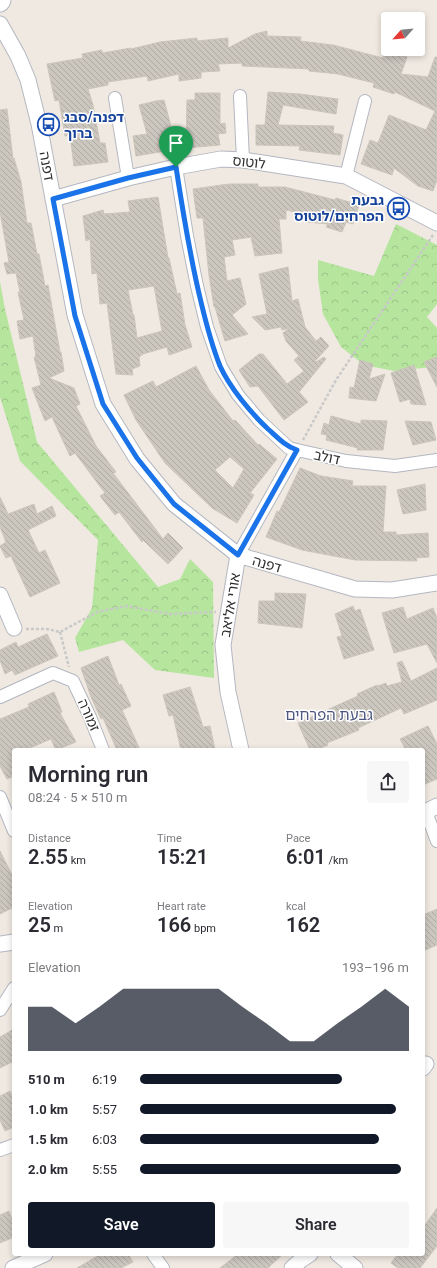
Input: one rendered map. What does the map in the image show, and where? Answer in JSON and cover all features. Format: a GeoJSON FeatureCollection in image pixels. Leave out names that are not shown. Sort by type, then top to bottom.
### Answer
{"type":"FeatureCollection","features":[{"type":"Feature","properties":{"kind":"street","name":"דפנה"},"geometry":{"type":"LineString","coordinates":[[0,24],[18,56],[28,80],[40,124],[75,316],[103,404],[137,458],[174,504],[238,555],[355,589],[392,590],[437,583]]}},
{"type":"Feature","properties":{"kind":"street"},"geometry":{"type":"LineString","coordinates":[[240,96],[243,160]]}},
{"type":"Feature","properties":{"kind":"street"},"geometry":{"type":"LineString","coordinates":[[115,98],[128,178]]}},
{"type":"Feature","properties":{"kind":"street"},"geometry":{"type":"LineString","coordinates":[[346,176],[366,101]]}},
{"type":"Feature","properties":{"kind":"street","name":"לוטוס"},"geometry":{"type":"LineString","coordinates":[[53,199],[128,178],[176,167],[221,159],[243,160],[346,176],[437,223]]}},
{"type":"Feature","properties":{"kind":"street","name":"דולב"},"geometry":{"type":"LineString","coordinates":[[176,167],[187,236],[207,327],[221,367],[238,395],[259,420],[289,448],[297,450],[346,461],[395,466],[437,460]]}},
{"type":"Feature","properties":{"kind":"street","name":"אורי אליאב"},"geometry":{"type":"LineString","coordinates":[[241,748],[228,692],[223,645],[238,555],[297,450]]}},
{"type":"Feature","properties":{"kind":"street"},"geometry":{"type":"LineString","coordinates":[[0,595],[14,628]]}},
{"type":"Feature","properties":{"kind":"street"},"geometry":{"type":"LineString","coordinates":[[0,697],[53,673],[74,681]]}},
{"type":"Feature","properties":{"kind":"street","name":"זמורה"},"geometry":{"type":"LineString","coordinates":[[74,681],[103,748]]}},
{"type":"Feature","properties":{"kind":"street"},"geometry":{"type":"LineString","coordinates":[[0,797],[12,826]]}},
{"type":"Feature","properties":{"kind":"street"},"geometry":{"type":"LineString","coordinates":[[429,810],[437,841]]}},
{"type":"Feature","properties":{"kind":"street"},"geometry":{"type":"LineString","coordinates":[[0,944],[12,942]]}},
{"type":"Feature","properties":{"kind":"street"},"geometry":{"type":"LineString","coordinates":[[0,1010],[12,991]]}},
{"type":"Feature","properties":{"kind":"street"},"geometry":{"type":"LineString","coordinates":[[0,1150],[12,1146]]}},
{"type":"Feature","properties":{"kind":"street"},"geometry":{"type":"LineString","coordinates":[[20,1266],[41,1256]]}},
{"type":"Feature","properties":{"kind":"street"},"geometry":{"type":"LineString","coordinates":[[155,1256],[163,1268]]}},
{"type":"Feature","properties":{"kind":"street"},"geometry":{"type":"LineString","coordinates":[[292,1268],[307,1256]]}},
{"type":"Feature","properties":{"kind":"street"},"geometry":{"type":"LineString","coordinates":[[340,1256],[355,1268]]}},
{"type":"Feature","properties":{"kind":"path"},"geometry":{"type":"LineString","coordinates":[[297,450],[336,380],[437,230]]}},
{"type":"Feature","properties":{"kind":"path"},"geometry":{"type":"LineString","coordinates":[[14,628],[60,632],[97,612],[126,606],[170,614],[229,611]]}},
{"type":"Feature","properties":{"kind":"path"},"geometry":{"type":"LineString","coordinates":[[60,632],[74,681]]}},
{"type":"Feature","properties":{"kind":"green space"},"geometry":{"type":"Polygon","coordinates":[[[396,224],[437,245],[437,304],[427,317],[437,328],[437,365],[432,367],[394,371],[364,365],[341,347],[323,314],[318,279],[318,260],[374,276],[396,224]]]}},
{"type":"Feature","properties":{"kind":"green space"},"geometry":{"type":"Polygon","coordinates":[[[0,282],[5,309],[37,442],[158,587],[180,579],[190,559],[213,582],[214,678],[155,670],[123,640],[79,652],[75,638],[92,608],[98,540],[20,461],[0,397],[0,282]]]}},
{"type":"Feature","properties":{"kind":"building"},"geometry":{"type":"Polygon","coordinates":[[[267,31],[267,36],[301,37],[300,41],[333,45],[383,58],[384,56],[404,56],[407,57],[401,74],[428,77],[435,57],[437,57],[437,180],[433,191],[418,186],[394,168],[392,175],[361,164],[370,140],[378,143],[389,115],[426,130],[435,111],[395,92],[394,94],[373,87],[374,83],[338,74],[309,71],[309,69],[242,66],[242,63],[218,64],[220,71],[201,72],[201,78],[179,81],[179,74],[148,81],[147,76],[108,82],[108,85],[88,89],[93,105],[100,143],[105,143],[108,162],[74,166],[70,135],[65,136],[59,100],[55,101],[47,64],[83,58],[82,54],[102,50],[102,53],[131,49],[160,42],[197,38],[197,41],[228,38],[228,48],[255,34],[267,31]]]}},
{"type":"Feature","properties":{"kind":"building"},"geometry":{"type":"Polygon","coordinates":[[[268,92],[338,99],[336,114],[283,105],[278,125],[334,126],[333,133],[343,135],[340,155],[299,150],[300,146],[256,145],[256,125],[265,125],[268,92]]]}},
{"type":"Feature","properties":{"kind":"building"},"geometry":{"type":"Polygon","coordinates":[[[195,93],[220,93],[220,124],[225,123],[226,133],[218,134],[220,145],[186,148],[187,100],[195,100],[195,93]]]}},
{"type":"Feature","properties":{"kind":"building"},"geometry":{"type":"Polygon","coordinates":[[[164,100],[177,149],[136,156],[133,136],[147,134],[139,105],[164,100]]]}},
{"type":"Feature","properties":{"kind":"building"},"geometry":{"type":"Polygon","coordinates":[[[7,109],[13,159],[14,158],[21,182],[27,223],[31,223],[45,286],[48,285],[64,371],[49,378],[74,388],[80,404],[76,406],[96,446],[116,472],[113,473],[163,539],[168,533],[183,548],[168,564],[143,540],[142,542],[119,512],[115,515],[100,496],[105,493],[75,453],[70,456],[52,417],[45,421],[32,388],[41,385],[34,357],[36,357],[33,336],[20,339],[17,321],[24,320],[18,292],[20,292],[16,273],[7,274],[4,263],[9,262],[0,212],[0,110],[7,109]]]}},
{"type":"Feature","properties":{"kind":"building"},"geometry":{"type":"Polygon","coordinates":[[[229,184],[258,184],[258,187],[285,187],[335,200],[336,198],[359,205],[353,224],[346,222],[342,232],[326,227],[328,224],[307,222],[304,214],[286,210],[286,219],[279,219],[282,253],[255,256],[251,237],[232,240],[235,255],[224,257],[227,281],[240,278],[246,304],[232,315],[248,334],[225,341],[214,307],[203,218],[197,218],[193,189],[229,184]]]}},
{"type":"Feature","properties":{"kind":"building"},"geometry":{"type":"Polygon","coordinates":[[[158,197],[168,258],[177,294],[180,293],[185,325],[192,347],[169,355],[167,347],[143,354],[139,357],[140,366],[132,369],[133,375],[116,374],[107,303],[100,304],[97,273],[92,274],[90,239],[86,241],[83,216],[103,210],[104,214],[130,212],[128,201],[158,197]],[[154,286],[128,290],[134,315],[137,338],[162,331],[154,286]]]}},
{"type":"Feature","properties":{"kind":"building"},"geometry":{"type":"Polygon","coordinates":[[[288,267],[292,301],[298,299],[305,327],[316,341],[321,337],[329,346],[315,361],[316,362],[324,357],[326,359],[299,392],[308,402],[284,420],[258,386],[250,387],[239,370],[259,354],[263,354],[287,384],[304,371],[294,360],[299,356],[286,341],[283,333],[289,328],[282,330],[281,327],[265,330],[252,317],[267,314],[259,274],[288,267]]]}},
{"type":"Feature","properties":{"kind":"building"},"geometry":{"type":"Polygon","coordinates":[[[437,357],[437,387],[424,362],[437,357]]]}},
{"type":"Feature","properties":{"kind":"building"},"geometry":{"type":"Polygon","coordinates":[[[360,360],[373,364],[369,379],[385,374],[376,401],[349,398],[350,387],[354,388],[360,360]]]}},
{"type":"Feature","properties":{"kind":"building"},"geometry":{"type":"Polygon","coordinates":[[[414,365],[426,405],[411,404],[410,399],[400,402],[391,373],[414,365]]]}},
{"type":"Feature","properties":{"kind":"building"},"geometry":{"type":"Polygon","coordinates":[[[196,366],[209,390],[233,421],[235,420],[258,445],[259,444],[277,459],[250,493],[254,495],[237,523],[212,508],[165,463],[136,420],[124,395],[153,381],[156,387],[196,366]],[[230,457],[215,470],[233,488],[244,469],[230,457]]]}},
{"type":"Feature","properties":{"kind":"building"},"geometry":{"type":"Polygon","coordinates":[[[331,416],[361,424],[361,420],[387,421],[383,450],[357,450],[358,448],[326,440],[327,435],[321,434],[324,423],[329,425],[331,416]]]}},
{"type":"Feature","properties":{"kind":"building"},"geometry":{"type":"Polygon","coordinates":[[[405,421],[431,422],[436,440],[413,445],[405,421]]]}},
{"type":"Feature","properties":{"kind":"building"},"geometry":{"type":"Polygon","coordinates":[[[300,468],[321,476],[353,481],[352,486],[386,486],[383,532],[396,532],[396,535],[428,533],[429,557],[416,558],[417,561],[355,560],[302,550],[266,537],[277,511],[279,512],[300,468]]]}},
{"type":"Feature","properties":{"kind":"building"},"geometry":{"type":"Polygon","coordinates":[[[425,484],[426,510],[403,514],[397,490],[425,484]]]}},
{"type":"Feature","properties":{"kind":"building"},"geometry":{"type":"Polygon","coordinates":[[[0,497],[8,514],[34,504],[37,514],[52,506],[56,516],[28,530],[39,553],[45,550],[60,583],[30,597],[11,556],[6,558],[0,546],[6,542],[0,527],[0,497]]]}},
{"type":"Feature","properties":{"kind":"building"},"geometry":{"type":"Polygon","coordinates":[[[275,593],[306,594],[302,628],[258,623],[259,601],[275,601],[275,593]]]}},
{"type":"Feature","properties":{"kind":"building"},"geometry":{"type":"Polygon","coordinates":[[[353,606],[355,611],[360,609],[374,650],[344,659],[337,637],[342,636],[335,614],[353,606]]]}},
{"type":"Feature","properties":{"kind":"building"},"geometry":{"type":"Polygon","coordinates":[[[403,607],[407,619],[433,608],[437,618],[437,663],[427,644],[394,653],[382,613],[403,607]]]}},
{"type":"Feature","properties":{"kind":"building"},"geometry":{"type":"Polygon","coordinates":[[[47,634],[58,656],[15,675],[12,670],[5,674],[0,660],[0,650],[16,642],[18,647],[47,634]]]}},
{"type":"Feature","properties":{"kind":"building"},"geometry":{"type":"Polygon","coordinates":[[[108,656],[119,685],[121,684],[131,706],[122,710],[139,748],[116,748],[103,718],[101,719],[91,697],[81,668],[108,656]]]}},
{"type":"Feature","properties":{"kind":"building"},"geometry":{"type":"Polygon","coordinates":[[[402,661],[411,681],[437,668],[437,700],[404,714],[401,708],[358,728],[359,730],[327,743],[328,745],[321,748],[309,748],[298,723],[358,696],[357,694],[377,685],[386,683],[387,686],[402,682],[397,663],[402,661]]]}},
{"type":"Feature","properties":{"kind":"building"},"geometry":{"type":"Polygon","coordinates":[[[190,687],[203,727],[210,726],[215,748],[181,748],[173,715],[169,716],[163,695],[190,687]]]}},
{"type":"Feature","properties":{"kind":"building"},"geometry":{"type":"Polygon","coordinates":[[[54,692],[62,712],[60,713],[76,742],[61,748],[55,748],[51,739],[30,748],[12,748],[12,777],[7,779],[0,766],[0,719],[29,707],[28,704],[54,692]]]}},
{"type":"Feature","properties":{"kind":"building"},"geometry":{"type":"Polygon","coordinates":[[[428,726],[437,744],[437,779],[425,784],[425,748],[405,748],[400,739],[428,726]]]}},
{"type":"Feature","properties":{"kind":"building"},"geometry":{"type":"Polygon","coordinates":[[[0,851],[12,875],[12,908],[0,914],[0,851]]]}},
{"type":"Feature","properties":{"kind":"building"},"geometry":{"type":"Polygon","coordinates":[[[437,909],[437,945],[425,950],[425,914],[437,909]]]}},
{"type":"Feature","properties":{"kind":"building"},"geometry":{"type":"Polygon","coordinates":[[[12,1030],[12,1062],[0,1068],[0,1037],[12,1030]]]}},
{"type":"Feature","properties":{"kind":"building"},"geometry":{"type":"Polygon","coordinates":[[[10,1091],[12,1095],[12,1128],[5,1131],[0,1120],[0,1096],[10,1091]]]}},
{"type":"Feature","properties":{"kind":"building"},"geometry":{"type":"Polygon","coordinates":[[[437,1208],[437,1246],[420,1268],[398,1268],[391,1263],[396,1256],[425,1256],[425,1225],[437,1208]]]}},
{"type":"Feature","properties":{"kind":"building"},"geometry":{"type":"Polygon","coordinates":[[[9,1211],[12,1220],[12,1238],[0,1243],[0,1215],[9,1211]]]}},
{"type":"Feature","properties":{"kind":"building"},"geometry":{"type":"Polygon","coordinates":[[[98,1256],[129,1256],[133,1262],[121,1268],[77,1268],[98,1256]]]}},
{"type":"Feature","properties":{"kind":"building"},"geometry":{"type":"Polygon","coordinates":[[[235,1256],[281,1256],[268,1268],[220,1268],[235,1256]]]}},
{"type":"Feature","properties":{"kind":"place","name":"דפנה/סבג ברוך"},"geometry":{"type":"Point","coordinates":[48,125]}},
{"type":"Feature","properties":{"kind":"place","name":"גבעת הפרחים/לוטוס"},"geometry":{"type":"Point","coordinates":[399,208]}},
{"type":"Feature","properties":{"kind":"district","name":"גבעת הפרחים"},"geometry":{"type":"Point","coordinates":[329,715]}},
{"type":"Feature","properties":{"kind":"route"},"geometry":{"type":"LineString","coordinates":[[176,167],[197,286],[207,327],[221,367],[238,395],[259,420],[289,448],[297,450],[238,555],[174,504],[137,458],[103,404],[75,316],[53,199],[128,178],[176,167]]}}]}
